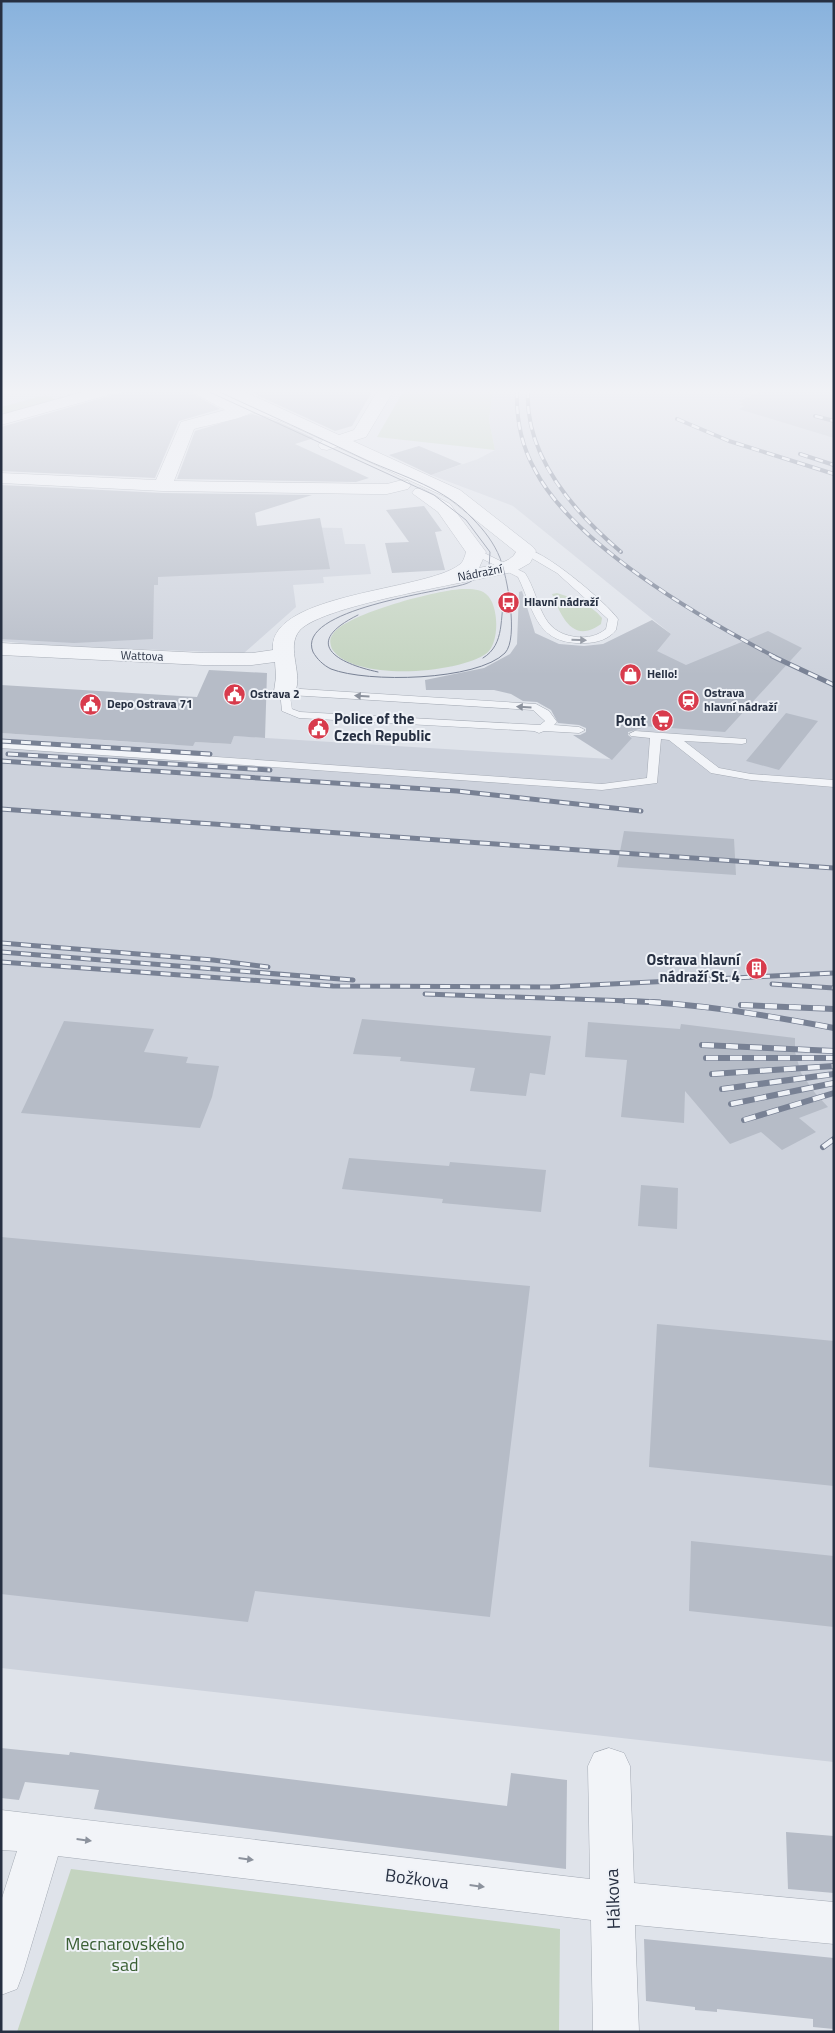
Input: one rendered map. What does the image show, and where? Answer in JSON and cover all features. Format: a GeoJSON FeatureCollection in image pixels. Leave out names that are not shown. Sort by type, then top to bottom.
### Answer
{"type":"FeatureCollection","features":[{"type":"Feature","properties":{"kind":"street"},"geometry":{"type":"LineString","coordinates":[[139,485],[372,489],[387,489],[399,485]]}},
{"type":"Feature","properties":{"kind":"street","name":"Nádražní"},"geometry":{"type":"LineString","coordinates":[[404,485],[428,497],[444,508],[476,552],[469,568],[445,580]]}},
{"type":"Feature","properties":{"kind":"street","name":"Nádražní"},"geometry":{"type":"LineString","coordinates":[[285,691],[287,677],[283,642],[286,634],[304,618],[338,605],[510,567],[523,559],[526,551],[454,494],[434,485]]}},
{"type":"Feature","properties":{"kind":"street","name":"Wattova"},"geometry":{"type":"LineString","coordinates":[[1,650],[252,659],[283,655]]}},
{"type":"Feature","properties":{"kind":"street","name":"Hálkova"},"geometry":{"type":"LineString","coordinates":[[609,1766],[616,2032]]}},
{"type":"Feature","properties":{"kind":"street","name":"Božkova"},"geometry":{"type":"LineString","coordinates":[[1,1830],[613,1902],[834,1923]]}},
{"type":"Feature","properties":{"kind":"street"},"geometry":{"type":"LineString","coordinates":[[1,1973],[44,1836]]}},
{"type":"Feature","properties":{"kind":"lane"},"geometry":{"type":"LineString","coordinates":[[476,552],[510,567],[524,578],[543,626],[550,633],[565,639],[582,640],[604,636],[611,630],[613,622],[607,611],[560,571],[526,551]]}},
{"type":"Feature","properties":{"kind":"lane"},"geometry":{"type":"LineString","coordinates":[[539,730],[551,722],[545,713],[536,707],[285,691],[287,711],[299,715],[539,730],[580,730]]}},
{"type":"Feature","properties":{"kind":"lane"},"geometry":{"type":"LineString","coordinates":[[635,734],[742,741]]}},
{"type":"Feature","properties":{"kind":"lane"},"geometry":{"type":"LineString","coordinates":[[1,745],[602,787],[653,781],[656,734]]}},
{"type":"Feature","properties":{"kind":"lane"},"geometry":{"type":"LineString","coordinates":[[670,735],[715,771],[751,777],[834,784]]}},
{"type":"Feature","properties":{"kind":"shaded area"},"geometry":{"type":"Polygon","coordinates":[[[457,485],[834,485],[834,1762],[1,1668],[1,733],[175,745],[177,741],[231,744],[234,736],[610,759],[643,726],[655,650],[671,634],[513,506],[457,485]]]}},
{"type":"Feature","properties":{"kind":"shaded area"},"geometry":{"type":"Polygon","coordinates":[[[1,514],[172,525],[342,528],[345,544],[365,544],[371,574],[323,577],[324,583],[293,585],[296,607],[244,653],[50,646],[1,641],[1,514]]]}},
{"type":"Feature","properties":{"kind":"green space"},"geometry":{"type":"Polygon","coordinates":[[[464,589],[484,592],[490,599],[495,614],[496,632],[491,648],[487,653],[473,660],[431,670],[383,670],[361,666],[344,660],[332,649],[330,641],[333,634],[341,626],[355,619],[373,611],[415,598],[464,589]]]}},
{"type":"Feature","properties":{"kind":"green space"},"geometry":{"type":"Polygon","coordinates":[[[557,593],[575,599],[593,609],[602,618],[601,624],[591,630],[582,631],[569,625],[559,610],[552,594],[557,593]]]}},
{"type":"Feature","properties":{"kind":"green space","name":"Mecnarovského sad"},"geometry":{"type":"Polygon","coordinates":[[[71,1869],[560,1929],[559,2032],[17,2032],[71,1869]]]}},
{"type":"Feature","properties":{"kind":"building"},"geometry":{"type":"Polygon","coordinates":[[[1,485],[163,493],[312,495],[255,513],[257,526],[320,518],[330,569],[158,577],[158,585],[154,585],[153,639],[74,643],[1,639],[1,485]]]}},
{"type":"Feature","properties":{"kind":"building"},"geometry":{"type":"Polygon","coordinates":[[[424,506],[442,531],[435,532],[445,570],[392,573],[385,543],[409,542],[386,510],[424,506]]]}},
{"type":"Feature","properties":{"kind":"building"},"geometry":{"type":"Polygon","coordinates":[[[522,591],[535,633],[559,644],[584,646],[603,644],[652,620],[671,634],[657,651],[686,665],[768,631],[802,648],[725,732],[643,726],[640,729],[628,732],[628,735],[632,738],[612,760],[573,735],[580,735],[586,732],[586,728],[579,725],[558,723],[551,710],[537,702],[523,701],[511,694],[494,690],[426,690],[425,680],[484,668],[510,654],[517,644],[519,592],[522,591]]]}},
{"type":"Feature","properties":{"kind":"building"},"geometry":{"type":"Polygon","coordinates":[[[209,670],[267,673],[265,738],[234,736],[231,744],[195,742],[193,746],[1,733],[1,685],[197,697],[209,670]]]}},
{"type":"Feature","properties":{"kind":"building"},"geometry":{"type":"Polygon","coordinates":[[[786,713],[818,721],[779,770],[746,761],[786,713]]]}},
{"type":"Feature","properties":{"kind":"building"},"geometry":{"type":"Polygon","coordinates":[[[624,831],[734,839],[736,875],[617,867],[624,831]]]}},
{"type":"Feature","properties":{"kind":"building"},"geometry":{"type":"Polygon","coordinates":[[[362,1019],[551,1036],[545,1075],[530,1073],[526,1096],[470,1091],[475,1068],[400,1061],[401,1057],[353,1054],[362,1019]]]}},
{"type":"Feature","properties":{"kind":"building"},"geometry":{"type":"Polygon","coordinates":[[[64,1021],[154,1029],[144,1052],[188,1057],[186,1063],[219,1066],[212,1097],[200,1128],[21,1113],[64,1021]]]}},
{"type":"Feature","properties":{"kind":"building"},"geometry":{"type":"Polygon","coordinates":[[[588,1022],[680,1029],[681,1024],[795,1038],[795,1052],[801,1073],[828,1107],[799,1118],[816,1132],[782,1150],[761,1132],[730,1144],[685,1091],[684,1123],[621,1117],[627,1060],[585,1057],[588,1022]]]}},
{"type":"Feature","properties":{"kind":"building"},"geometry":{"type":"Polygon","coordinates":[[[349,1158],[449,1166],[450,1162],[546,1170],[541,1212],[442,1203],[443,1199],[342,1189],[349,1158]]]}},
{"type":"Feature","properties":{"kind":"building"},"geometry":{"type":"Polygon","coordinates":[[[641,1185],[678,1188],[677,1229],[638,1226],[641,1185]]]}},
{"type":"Feature","properties":{"kind":"building"},"geometry":{"type":"Polygon","coordinates":[[[1,1237],[530,1286],[490,1617],[255,1591],[248,1622],[1,1594],[1,1237]]]}},
{"type":"Feature","properties":{"kind":"building"},"geometry":{"type":"Polygon","coordinates":[[[657,1324],[834,1341],[834,1486],[649,1467],[657,1324]]]}},
{"type":"Feature","properties":{"kind":"building"},"geometry":{"type":"Polygon","coordinates":[[[691,1541],[834,1556],[834,1627],[689,1611],[691,1541]]]}},
{"type":"Feature","properties":{"kind":"building"},"geometry":{"type":"Polygon","coordinates":[[[1,1748],[69,1755],[70,1752],[507,1806],[511,1773],[567,1780],[566,1869],[94,1809],[99,1790],[25,1782],[19,1800],[1,1798],[1,1748]]]}},
{"type":"Feature","properties":{"kind":"building"},"geometry":{"type":"Polygon","coordinates":[[[786,1832],[834,1836],[834,1893],[788,1889],[786,1832]]]}},
{"type":"Feature","properties":{"kind":"building"},"geometry":{"type":"Polygon","coordinates":[[[644,1939],[834,1958],[834,2029],[813,2027],[813,2019],[717,2009],[717,2012],[695,2010],[695,2007],[646,2001],[644,1939]]]}},
{"type":"Feature","properties":{"kind":"tram line"},"geometry":{"type":"LineString","coordinates":[[412,485],[434,495],[466,520],[490,552],[489,567],[468,583],[373,605],[326,624],[313,637],[313,652],[323,664],[331,669],[369,676],[421,677],[471,669],[491,662],[505,653],[509,645],[511,621],[508,592],[498,552],[477,523],[462,508],[425,485]]}},
{"type":"Feature","properties":{"kind":"tram line"},"geometry":{"type":"LineString","coordinates":[[483,658],[490,652],[498,638],[505,594]]}},
{"type":"Feature","properties":{"kind":"tram line"},"geometry":{"type":"LineString","coordinates":[[358,615],[341,625],[331,634],[328,643],[331,651],[338,657],[349,663],[378,672]]}},
{"type":"Feature","properties":{"kind":"railway"},"geometry":{"type":"LineString","coordinates":[[545,485],[553,498],[579,525],[609,552],[642,577],[712,622],[775,657]]}},
{"type":"Feature","properties":{"kind":"railway"},"geometry":{"type":"LineString","coordinates":[[558,485],[586,519],[621,552]]}},
{"type":"Feature","properties":{"kind":"railway"},"geometry":{"type":"LineString","coordinates":[[772,656],[834,685]]}},
{"type":"Feature","properties":{"kind":"railway"},"geometry":{"type":"LineString","coordinates":[[1,741],[210,754]]}},
{"type":"Feature","properties":{"kind":"railway"},"geometry":{"type":"LineString","coordinates":[[8,754],[270,770]]}},
{"type":"Feature","properties":{"kind":"railway"},"geometry":{"type":"LineString","coordinates":[[1,761],[457,791],[641,811]]}},
{"type":"Feature","properties":{"kind":"railway"},"geometry":{"type":"LineString","coordinates":[[1,809],[834,868]]}},
{"type":"Feature","properties":{"kind":"railway"},"geometry":{"type":"LineString","coordinates":[[1,943],[213,960],[268,967]]}},
{"type":"Feature","properties":{"kind":"railway"},"geometry":{"type":"LineString","coordinates":[[1,952],[353,980]]}},
{"type":"Feature","properties":{"kind":"railway"},"geometry":{"type":"LineString","coordinates":[[1,962],[333,986],[550,987],[834,973]]}},
{"type":"Feature","properties":{"kind":"railway"},"geometry":{"type":"LineString","coordinates":[[772,984],[834,988]]}},
{"type":"Feature","properties":{"kind":"railway"},"geometry":{"type":"LineString","coordinates":[[425,994],[660,1002]]}},
{"type":"Feature","properties":{"kind":"railway"},"geometry":{"type":"LineString","coordinates":[[625,1001],[704,1007],[834,1028]]}},
{"type":"Feature","properties":{"kind":"railway"},"geometry":{"type":"LineString","coordinates":[[741,1005],[834,1009]]}},
{"type":"Feature","properties":{"kind":"railway"},"geometry":{"type":"LineString","coordinates":[[702,1045],[834,1051]]}},
{"type":"Feature","properties":{"kind":"railway"},"geometry":{"type":"LineString","coordinates":[[706,1058],[834,1058]]}},
{"type":"Feature","properties":{"kind":"railway"},"geometry":{"type":"LineString","coordinates":[[712,1074],[834,1066]]}},
{"type":"Feature","properties":{"kind":"railway"},"geometry":{"type":"LineString","coordinates":[[722,1089],[834,1074]]}},
{"type":"Feature","properties":{"kind":"railway"},"geometry":{"type":"LineString","coordinates":[[731,1104],[834,1083]]}},
{"type":"Feature","properties":{"kind":"railway"},"geometry":{"type":"LineString","coordinates":[[744,1120],[834,1093]]}},
{"type":"Feature","properties":{"kind":"railway"},"geometry":{"type":"LineString","coordinates":[[823,1147],[834,1139]]}},
{"type":"Feature","properties":{"kind":"place","name":"Hlavní nádraží"},"geometry":{"type":"Point","coordinates":[508,602]}},
{"type":"Feature","properties":{"kind":"place","name":"Hello!"},"geometry":{"type":"Point","coordinates":[631,674]}},
{"type":"Feature","properties":{"kind":"place","name":"Ostrava 2"},"geometry":{"type":"Point","coordinates":[234,694]}},
{"type":"Feature","properties":{"kind":"place","name":"Ostrava hlavní nádraží"},"geometry":{"type":"Point","coordinates":[688,700]}},
{"type":"Feature","properties":{"kind":"place","name":"Depo Ostrava 71"},"geometry":{"type":"Point","coordinates":[91,704]}},
{"type":"Feature","properties":{"kind":"place","name":"Pont"},"geometry":{"type":"Point","coordinates":[662,721]}},
{"type":"Feature","properties":{"kind":"place","name":"Police of the Czech Republic"},"geometry":{"type":"Point","coordinates":[318,728]}},
{"type":"Feature","properties":{"kind":"place","name":"Ostrava hlavní nádraží St. 4"},"geometry":{"type":"Point","coordinates":[756,969]}}]}
